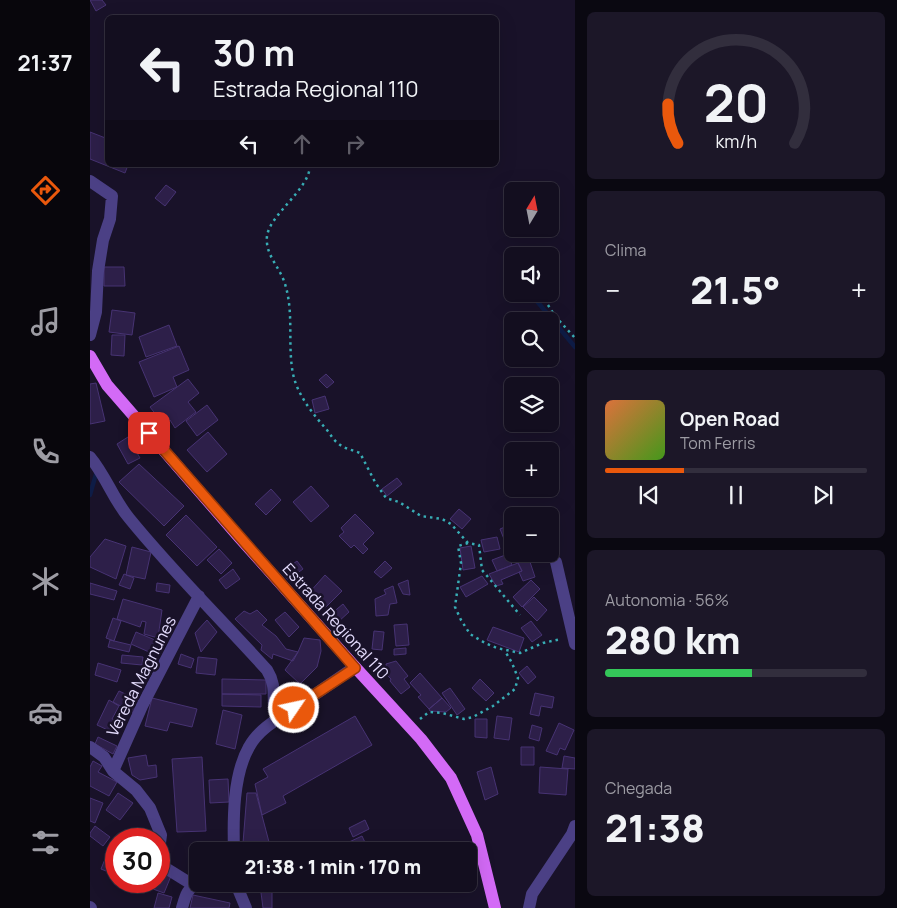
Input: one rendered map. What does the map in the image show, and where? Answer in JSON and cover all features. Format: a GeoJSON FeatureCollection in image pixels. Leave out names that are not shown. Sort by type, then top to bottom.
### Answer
{"type":"FeatureCollection","features":[{"type":"Feature","properties":{"kind":"main road","name":"Estrada Regional 110"},"geometry":{"type":"LineString","coordinates":[[90,356],[107,385],[355,668],[411,727],[451,778],[466,807],[477,835],[495,908]]}},
{"type":"Feature","properties":{"kind":"street"},"geometry":{"type":"LineString","coordinates":[[90,181],[112,196],[110,219],[103,240],[98,271],[96,312],[90,335]]}},
{"type":"Feature","properties":{"kind":"street"},"geometry":{"type":"LineString","coordinates":[[90,457],[99,467],[125,514],[150,545],[267,670],[274,685],[274,709],[279,719]]}},
{"type":"Feature","properties":{"kind":"street"},"geometry":{"type":"LineString","coordinates":[[556,562],[574,640]]}},
{"type":"Feature","properties":{"kind":"street","name":"Vereda Magnunes"},"geometry":{"type":"LineString","coordinates":[[113,772],[142,706],[199,596]]}},
{"type":"Feature","properties":{"kind":"street"},"geometry":{"type":"LineString","coordinates":[[234,842],[240,768],[249,746],[263,729],[355,668]]}},
{"type":"Feature","properties":{"kind":"street"},"geometry":{"type":"LineString","coordinates":[[90,746],[104,757],[113,772],[136,790],[150,808],[161,835],[160,851],[164,867],[189,882]]}},
{"type":"Feature","properties":{"kind":"street"},"geometry":{"type":"LineString","coordinates":[[529,908],[532,894],[572,834],[574,826]]}},
{"type":"Feature","properties":{"kind":"street"},"geometry":{"type":"LineString","coordinates":[[182,908],[189,889]]}},
{"type":"Feature","properties":{"kind":"street"},"geometry":{"type":"LineString","coordinates":[[239,892],[246,908]]}},
{"type":"Feature","properties":{"kind":"path"},"geometry":{"type":"LineString","coordinates":[[310,167],[304,182],[267,235],[269,254],[284,281],[290,309],[292,368],[295,382],[312,415],[337,443],[360,453],[375,482],[386,498],[399,502],[421,516],[442,519],[451,524],[468,543]]}},
{"type":"Feature","properties":{"kind":"path"},"geometry":{"type":"LineString","coordinates":[[545,302],[574,338]]}},
{"type":"Feature","properties":{"kind":"path"},"geometry":{"type":"LineString","coordinates":[[520,615],[482,570],[479,545],[468,543],[458,546],[461,562],[455,607],[470,634],[485,643],[504,650],[520,653],[543,643],[574,640]]}},
{"type":"Feature","properties":{"kind":"path"},"geometry":{"type":"LineString","coordinates":[[411,727],[429,712],[442,713],[464,719],[473,717],[493,706],[515,689],[518,678],[504,650]]}},
{"type":"Feature","properties":{"kind":"building"},"geometry":{"type":"Polygon","coordinates":[[[90,0],[102,0],[106,5],[96,11],[90,0]]]}},
{"type":"Feature","properties":{"kind":"building"},"geometry":{"type":"Polygon","coordinates":[[[90,132],[105,138],[105,165],[90,159],[90,132]]]}},
{"type":"Feature","properties":{"kind":"building"},"geometry":{"type":"Polygon","coordinates":[[[110,167],[127,167],[125,173],[110,167]]]}},
{"type":"Feature","properties":{"kind":"building"},"geometry":{"type":"Polygon","coordinates":[[[166,185],[176,192],[165,206],[155,198],[166,185]]]}},
{"type":"Feature","properties":{"kind":"building"},"geometry":{"type":"Polygon","coordinates":[[[104,267],[124,267],[125,286],[104,286],[104,267]]]}},
{"type":"Feature","properties":{"kind":"building"},"geometry":{"type":"Polygon","coordinates":[[[112,310],[135,313],[132,335],[109,332],[112,310]]]}},
{"type":"Feature","properties":{"kind":"building"},"geometry":{"type":"Polygon","coordinates":[[[169,325],[177,346],[146,357],[139,337],[169,325]]]}},
{"type":"Feature","properties":{"kind":"building"},"geometry":{"type":"Polygon","coordinates":[[[112,335],[125,335],[124,356],[111,355],[112,335]]]}},
{"type":"Feature","properties":{"kind":"building"},"geometry":{"type":"Polygon","coordinates":[[[179,346],[189,370],[173,377],[177,387],[154,397],[139,362],[179,346]]]}},
{"type":"Feature","properties":{"kind":"building"},"geometry":{"type":"Polygon","coordinates":[[[326,374],[334,382],[327,388],[319,380],[326,374]]]}},
{"type":"Feature","properties":{"kind":"building"},"geometry":{"type":"Polygon","coordinates":[[[188,379],[199,393],[188,402],[196,412],[175,428],[170,420],[164,425],[150,407],[188,379]]]}},
{"type":"Feature","properties":{"kind":"building"},"geometry":{"type":"Polygon","coordinates":[[[96,383],[105,421],[90,424],[90,384],[96,383]]]}},
{"type":"Feature","properties":{"kind":"building"},"geometry":{"type":"Polygon","coordinates":[[[325,396],[329,409],[315,413],[312,400],[325,396]]]}},
{"type":"Feature","properties":{"kind":"building"},"geometry":{"type":"Polygon","coordinates":[[[207,405],[218,420],[197,436],[186,421],[207,405]]]}},
{"type":"Feature","properties":{"kind":"building"},"geometry":{"type":"Polygon","coordinates":[[[208,432],[227,454],[207,472],[187,450],[208,432]]]}},
{"type":"Feature","properties":{"kind":"building"},"geometry":{"type":"Polygon","coordinates":[[[128,437],[140,458],[128,464],[117,444],[128,437]]]}},
{"type":"Feature","properties":{"kind":"building"},"geometry":{"type":"Polygon","coordinates":[[[139,464],[184,506],[164,526],[119,482],[139,464]]]}},
{"type":"Feature","properties":{"kind":"building"},"geometry":{"type":"Polygon","coordinates":[[[397,478],[402,484],[387,496],[382,489],[397,478]]]}},
{"type":"Feature","properties":{"kind":"building"},"geometry":{"type":"Polygon","coordinates":[[[311,486],[329,506],[311,522],[293,502],[311,486]]]}},
{"type":"Feature","properties":{"kind":"building"},"geometry":{"type":"Polygon","coordinates":[[[271,489],[281,500],[266,515],[255,504],[271,489]]]}},
{"type":"Feature","properties":{"kind":"building"},"geometry":{"type":"Polygon","coordinates":[[[459,509],[471,519],[462,529],[450,519],[459,509]]]}},
{"type":"Feature","properties":{"kind":"building"},"geometry":{"type":"Polygon","coordinates":[[[355,514],[374,533],[363,544],[368,549],[363,554],[354,545],[351,548],[339,536],[344,532],[341,528],[355,514]]]}},
{"type":"Feature","properties":{"kind":"building"},"geometry":{"type":"Polygon","coordinates":[[[186,515],[217,547],[197,566],[166,535],[186,515]]]}},
{"type":"Feature","properties":{"kind":"building"},"geometry":{"type":"Polygon","coordinates":[[[504,527],[504,539],[500,529],[504,527]]]}},
{"type":"Feature","properties":{"kind":"building"},"geometry":{"type":"Polygon","coordinates":[[[497,537],[500,549],[484,552],[481,540],[497,537]]]}},
{"type":"Feature","properties":{"kind":"building"},"geometry":{"type":"Polygon","coordinates":[[[105,539],[126,546],[116,579],[90,567],[90,557],[105,539]]]}},
{"type":"Feature","properties":{"kind":"building"},"geometry":{"type":"Polygon","coordinates":[[[471,546],[475,568],[463,570],[460,548],[471,546]]]}},
{"type":"Feature","properties":{"kind":"building"},"geometry":{"type":"Polygon","coordinates":[[[132,547],[151,552],[145,579],[126,575],[132,547]]]}},
{"type":"Feature","properties":{"kind":"building"},"geometry":{"type":"Polygon","coordinates":[[[219,549],[232,563],[221,574],[207,560],[219,549]]]}},
{"type":"Feature","properties":{"kind":"building"},"geometry":{"type":"Polygon","coordinates":[[[504,556],[504,562],[511,562],[512,565],[497,571],[492,560],[504,556]]]}},
{"type":"Feature","properties":{"kind":"building"},"geometry":{"type":"Polygon","coordinates":[[[297,561],[303,569],[288,580],[282,572],[297,561]]]}},
{"type":"Feature","properties":{"kind":"building"},"geometry":{"type":"Polygon","coordinates":[[[385,561],[392,568],[381,578],[374,572],[385,561]]]}},
{"type":"Feature","properties":{"kind":"building"},"geometry":{"type":"Polygon","coordinates":[[[530,562],[535,577],[523,581],[519,572],[522,571],[518,563],[530,562]]]}},
{"type":"Feature","properties":{"kind":"building"},"geometry":{"type":"Polygon","coordinates":[[[518,563],[522,571],[501,580],[503,584],[496,586],[489,574],[518,563]]]}},
{"type":"Feature","properties":{"kind":"building"},"geometry":{"type":"Polygon","coordinates":[[[233,569],[240,579],[226,589],[219,580],[233,569]]]}},
{"type":"Feature","properties":{"kind":"building"},"geometry":{"type":"Polygon","coordinates":[[[124,574],[134,578],[130,589],[119,585],[124,574]]]}},
{"type":"Feature","properties":{"kind":"building"},"geometry":{"type":"Polygon","coordinates":[[[325,575],[342,591],[325,608],[309,593],[325,575]]]}},
{"type":"Feature","properties":{"kind":"building"},"geometry":{"type":"Polygon","coordinates":[[[482,576],[488,584],[466,597],[460,587],[482,576]]]}},
{"type":"Feature","properties":{"kind":"building"},"geometry":{"type":"Polygon","coordinates":[[[408,580],[410,595],[403,594],[398,584],[408,580]]]}},
{"type":"Feature","properties":{"kind":"building"},"geometry":{"type":"Polygon","coordinates":[[[531,580],[540,589],[522,607],[513,597],[531,580]]]}},
{"type":"Feature","properties":{"kind":"building"},"geometry":{"type":"Polygon","coordinates":[[[90,583],[117,591],[114,600],[90,594],[90,583]]]}},
{"type":"Feature","properties":{"kind":"building"},"geometry":{"type":"Polygon","coordinates":[[[157,583],[170,585],[169,593],[156,591],[157,583]]]}},
{"type":"Feature","properties":{"kind":"building"},"geometry":{"type":"Polygon","coordinates":[[[393,586],[397,603],[390,604],[388,615],[376,616],[375,599],[386,594],[384,590],[393,586]]]}},
{"type":"Feature","properties":{"kind":"building"},"geometry":{"type":"Polygon","coordinates":[[[534,597],[547,610],[537,621],[523,607],[534,597]]]}},
{"type":"Feature","properties":{"kind":"building"},"geometry":{"type":"Polygon","coordinates":[[[123,599],[162,610],[158,638],[144,634],[146,622],[142,621],[140,627],[117,619],[123,599]]]}},
{"type":"Feature","properties":{"kind":"building"},"geometry":{"type":"Polygon","coordinates":[[[343,604],[349,612],[338,622],[331,614],[343,604]]]}},
{"type":"Feature","properties":{"kind":"building"},"geometry":{"type":"Polygon","coordinates":[[[257,610],[267,620],[262,625],[276,636],[286,649],[298,652],[293,661],[273,654],[272,659],[261,650],[262,645],[235,619],[244,611],[250,614],[257,610]]]}},
{"type":"Feature","properties":{"kind":"building"},"geometry":{"type":"Polygon","coordinates":[[[285,612],[299,627],[289,637],[275,620],[285,612]]]}},
{"type":"Feature","properties":{"kind":"building"},"geometry":{"type":"Polygon","coordinates":[[[113,618],[121,621],[114,641],[106,638],[113,618]]]}},
{"type":"Feature","properties":{"kind":"building"},"geometry":{"type":"Polygon","coordinates":[[[207,620],[217,632],[201,652],[195,633],[207,620]]]}},
{"type":"Feature","properties":{"kind":"building"},"geometry":{"type":"Polygon","coordinates":[[[531,621],[542,635],[532,642],[521,628],[531,621]]]}},
{"type":"Feature","properties":{"kind":"building"},"geometry":{"type":"Polygon","coordinates":[[[407,624],[409,645],[396,646],[394,625],[407,624]]]}},
{"type":"Feature","properties":{"kind":"building"},"geometry":{"type":"Polygon","coordinates":[[[493,627],[524,638],[519,652],[487,640],[493,627]]]}},
{"type":"Feature","properties":{"kind":"building"},"geometry":{"type":"Polygon","coordinates":[[[374,631],[384,632],[382,650],[372,649],[374,631]]]}},
{"type":"Feature","properties":{"kind":"building"},"geometry":{"type":"Polygon","coordinates":[[[136,632],[155,640],[149,652],[131,644],[136,632]]]}},
{"type":"Feature","properties":{"kind":"building"},"geometry":{"type":"Polygon","coordinates":[[[304,638],[320,640],[321,651],[317,667],[300,684],[285,670],[298,652],[304,638]]]}},
{"type":"Feature","properties":{"kind":"building"},"geometry":{"type":"Polygon","coordinates":[[[110,640],[131,645],[129,652],[108,647],[110,640]]]}},
{"type":"Feature","properties":{"kind":"building"},"geometry":{"type":"Polygon","coordinates":[[[406,648],[406,654],[394,655],[394,649],[406,648]]]}},
{"type":"Feature","properties":{"kind":"building"},"geometry":{"type":"Polygon","coordinates":[[[181,654],[194,659],[191,668],[178,664],[181,654]]]}},
{"type":"Feature","properties":{"kind":"building"},"geometry":{"type":"Polygon","coordinates":[[[122,655],[143,657],[142,665],[121,663],[122,655]]]}},
{"type":"Feature","properties":{"kind":"building"},"geometry":{"type":"Polygon","coordinates":[[[198,657],[217,659],[215,675],[196,673],[198,657]]]}},
{"type":"Feature","properties":{"kind":"building"},"geometry":{"type":"Polygon","coordinates":[[[396,661],[408,676],[404,679],[410,687],[401,694],[390,681],[386,664],[396,661]]]}},
{"type":"Feature","properties":{"kind":"building"},"geometry":{"type":"Polygon","coordinates":[[[98,663],[121,670],[117,682],[95,675],[98,663]]]}},
{"type":"Feature","properties":{"kind":"building"},"geometry":{"type":"Polygon","coordinates":[[[527,666],[536,677],[528,684],[519,673],[527,666]]]}},
{"type":"Feature","properties":{"kind":"building"},"geometry":{"type":"Polygon","coordinates":[[[420,673],[442,698],[429,709],[418,697],[421,695],[410,683],[420,673]]]}},
{"type":"Feature","properties":{"kind":"building"},"geometry":{"type":"Polygon","coordinates":[[[222,679],[266,680],[266,694],[222,694],[222,679]]]}},
{"type":"Feature","properties":{"kind":"building"},"geometry":{"type":"Polygon","coordinates":[[[480,679],[494,693],[486,701],[472,688],[480,679]]]}},
{"type":"Feature","properties":{"kind":"building"},"geometry":{"type":"Polygon","coordinates":[[[450,688],[465,709],[457,715],[442,693],[450,688]]]}},
{"type":"Feature","properties":{"kind":"building"},"geometry":{"type":"Polygon","coordinates":[[[119,691],[140,701],[134,713],[113,702],[119,691]]]}},
{"type":"Feature","properties":{"kind":"building"},"geometry":{"type":"Polygon","coordinates":[[[535,693],[554,697],[552,708],[541,706],[539,716],[530,714],[535,693]]]}},
{"type":"Feature","properties":{"kind":"building"},"geometry":{"type":"Polygon","coordinates":[[[222,694],[261,695],[261,707],[222,706],[222,694]]]}},
{"type":"Feature","properties":{"kind":"building"},"geometry":{"type":"Polygon","coordinates":[[[152,698],[197,709],[192,727],[170,722],[167,731],[145,726],[152,698]]]}},
{"type":"Feature","properties":{"kind":"building"},"geometry":{"type":"Polygon","coordinates":[[[442,698],[451,708],[446,712],[430,711],[429,709],[442,698]]]}},
{"type":"Feature","properties":{"kind":"building"},"geometry":{"type":"Polygon","coordinates":[[[109,700],[119,706],[112,719],[116,720],[110,731],[97,725],[109,700]]]}},
{"type":"Feature","properties":{"kind":"building"},"geometry":{"type":"Polygon","coordinates":[[[223,710],[242,715],[235,749],[216,744],[223,710]]]}},
{"type":"Feature","properties":{"kind":"building"},"geometry":{"type":"Polygon","coordinates":[[[355,716],[372,745],[283,796],[286,803],[262,815],[255,784],[268,777],[263,769],[355,716]]]}},
{"type":"Feature","properties":{"kind":"building"},"geometry":{"type":"Polygon","coordinates":[[[497,716],[512,718],[509,740],[494,738],[497,716]]]}},
{"type":"Feature","properties":{"kind":"building"},"geometry":{"type":"Polygon","coordinates":[[[475,719],[487,719],[487,738],[475,737],[475,719]]]}},
{"type":"Feature","properties":{"kind":"building"},"geometry":{"type":"Polygon","coordinates":[[[559,723],[574,730],[565,750],[560,748],[557,755],[546,751],[559,723]]]}},
{"type":"Feature","properties":{"kind":"building"},"geometry":{"type":"Polygon","coordinates":[[[532,725],[542,728],[539,741],[529,738],[532,725]]]}},
{"type":"Feature","properties":{"kind":"building"},"geometry":{"type":"Polygon","coordinates":[[[98,737],[117,746],[113,754],[95,744],[98,737]]]}},
{"type":"Feature","properties":{"kind":"building"},"geometry":{"type":"Polygon","coordinates":[[[521,747],[534,747],[534,765],[521,765],[521,747]]]}},
{"type":"Feature","properties":{"kind":"building"},"geometry":{"type":"Polygon","coordinates":[[[146,755],[148,766],[156,765],[157,777],[140,780],[132,775],[128,758],[146,755]]]}},
{"type":"Feature","properties":{"kind":"building"},"geometry":{"type":"Polygon","coordinates":[[[564,756],[575,758],[575,769],[562,768],[564,756]]]}},
{"type":"Feature","properties":{"kind":"building"},"geometry":{"type":"Polygon","coordinates":[[[202,757],[206,831],[177,832],[172,759],[202,757]]]}},
{"type":"Feature","properties":{"kind":"building"},"geometry":{"type":"Polygon","coordinates":[[[93,761],[102,766],[98,772],[117,782],[109,796],[90,786],[90,767],[93,761]]]}},
{"type":"Feature","properties":{"kind":"building"},"geometry":{"type":"Polygon","coordinates":[[[491,767],[498,794],[485,800],[477,772],[491,767]]]}},
{"type":"Feature","properties":{"kind":"building"},"geometry":{"type":"Polygon","coordinates":[[[540,767],[568,769],[566,795],[539,793],[540,767]]]}},
{"type":"Feature","properties":{"kind":"building"},"geometry":{"type":"Polygon","coordinates":[[[228,779],[229,802],[210,803],[209,780],[228,779]]]}},
{"type":"Feature","properties":{"kind":"building"},"geometry":{"type":"Polygon","coordinates":[[[118,793],[133,803],[120,820],[106,810],[118,793]]]}},
{"type":"Feature","properties":{"kind":"building"},"geometry":{"type":"Polygon","coordinates":[[[247,793],[256,793],[269,842],[243,842],[247,793]]]}},
{"type":"Feature","properties":{"kind":"building"},"geometry":{"type":"Polygon","coordinates":[[[90,798],[103,803],[95,823],[90,821],[90,798]]]}},
{"type":"Feature","properties":{"kind":"building"},"geometry":{"type":"Polygon","coordinates":[[[365,820],[369,829],[353,837],[349,828],[365,820]]]}},
{"type":"Feature","properties":{"kind":"building"},"geometry":{"type":"Polygon","coordinates":[[[95,826],[105,833],[105,843],[103,846],[90,836],[95,826]]]}},
{"type":"Feature","properties":{"kind":"building"},"geometry":{"type":"Polygon","coordinates":[[[362,836],[365,842],[349,842],[362,836]]]}},
{"type":"Feature","properties":{"kind":"building"},"geometry":{"type":"Polygon","coordinates":[[[105,859],[105,871],[101,869],[105,859]]]}},
{"type":"Feature","properties":{"kind":"building"},"geometry":{"type":"Polygon","coordinates":[[[261,892],[272,892],[272,908],[263,908],[261,892]]]}},
{"type":"Feature","properties":{"kind":"building"},"geometry":{"type":"Polygon","coordinates":[[[158,893],[172,897],[169,908],[154,908],[158,893]]]}},
{"type":"Feature","properties":{"kind":"building"},"geometry":{"type":"Polygon","coordinates":[[[193,895],[230,903],[229,908],[190,908],[193,895]]]}},
{"type":"Feature","properties":{"kind":"waterway"},"geometry":{"type":"LineString","coordinates":[[538,302],[575,347]]}},
{"type":"Feature","properties":{"kind":"waterway"},"geometry":{"type":"LineString","coordinates":[[90,495],[96,474]]}},
{"type":"Feature","properties":{"kind":"route"},"geometry":{"type":"LineString","coordinates":[[149,433],[355,668],[294,708]]}}]}
